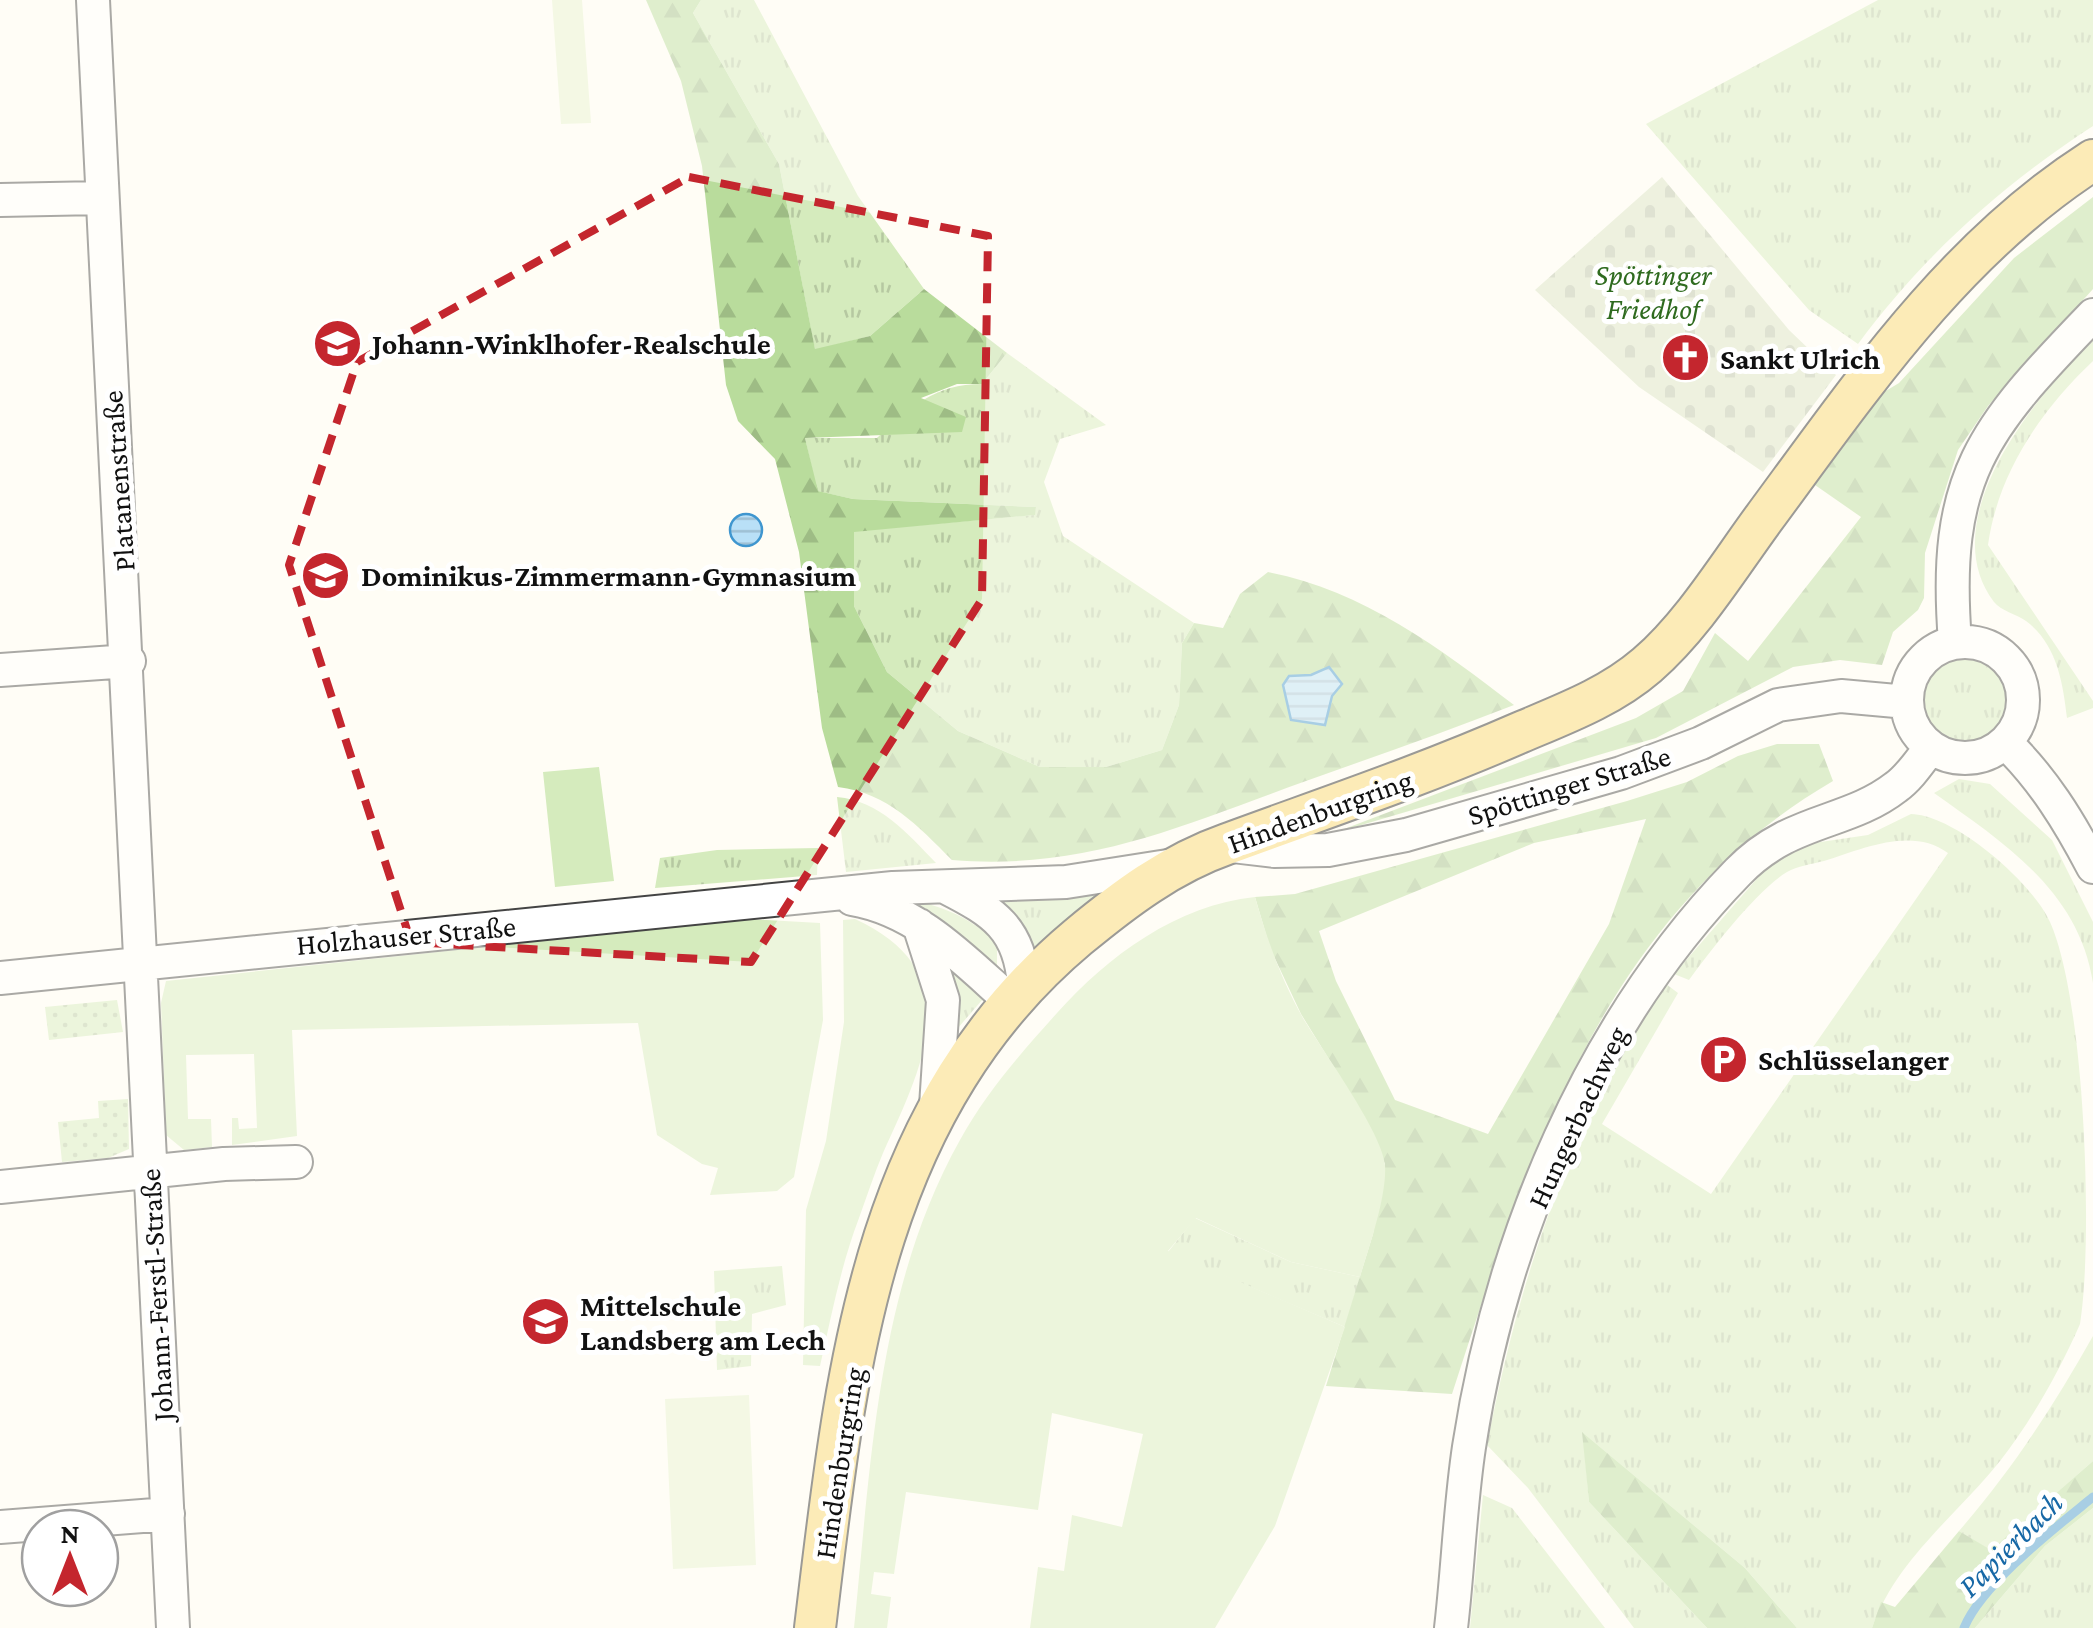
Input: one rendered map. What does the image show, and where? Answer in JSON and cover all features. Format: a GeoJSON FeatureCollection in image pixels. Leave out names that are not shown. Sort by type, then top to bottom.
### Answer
{"type":"FeatureCollection","features":[{"type":"Feature","properties":{"kind":"main road","name":"Hindenburgring"},"geometry":{"type":"LineString","coordinates":[[815,1628],[862,1319],[886,1226],[936,1106],[1016,992],[1119,903],[1174,865],[1460,759],[1591,702],[1650,663],[1699,606],[1917,316],[2006,227],[2093,160]]}},
{"type":"Feature","properties":{"kind":"street","name":"Platanenstraße"},"geometry":{"type":"LineString","coordinates":[[93,0],[100,198],[129,661],[141,962]]}},
{"type":"Feature","properties":{"kind":"street"},"geometry":{"type":"LineString","coordinates":[[0,200],[100,198]]}},
{"type":"Feature","properties":{"kind":"street"},"geometry":{"type":"LineString","coordinates":[[1954,642],[1951,572],[1963,488],[1980,449],[2004,413],[2093,316]]}},
{"type":"Feature","properties":{"kind":"street"},"geometry":{"type":"LineString","coordinates":[[1954,642],[1984,645],[1998,651],[2018,674],[2023,688],[2022,718],[2006,742],[1989,754],[1969,758],[1931,747],[1914,728],[1907,702],[1919,664],[1954,642]]}},
{"type":"Feature","properties":{"kind":"street"},"geometry":{"type":"LineString","coordinates":[[0,670],[129,661]]}},
{"type":"Feature","properties":{"kind":"street","name":"Spöttinger Straße"},"geometry":{"type":"LineString","coordinates":[[1224,845],[1274,851],[1328,850],[1406,835],[1622,774],[1701,743],[1778,705],[1841,696],[1907,702]]}},
{"type":"Feature","properties":{"kind":"street"},"geometry":{"type":"LineString","coordinates":[[2006,742],[2068,820],[2093,867]]}},
{"type":"Feature","properties":{"kind":"street","name":"Hungerbachweg"},"geometry":{"type":"LineString","coordinates":[[1452,1628],[1469,1446],[1493,1333],[1534,1201],[1597,1064],[1653,969],[1738,871],[1770,842],[1893,790],[1931,747]]}},
{"type":"Feature","properties":{"kind":"street","name":"Holzhauser Straße"},"geometry":{"type":"LineString","coordinates":[[0,978],[812,896],[1066,882],[1174,865]]}},
{"type":"Feature","properties":{"kind":"street"},"geometry":{"type":"LineString","coordinates":[[943,886],[983,906],[1010,934],[1022,956],[1016,992]]}},
{"type":"Feature","properties":{"kind":"street","name":"Holzhauser Straße"},"geometry":{"type":"LineString","coordinates":[[812,896],[873,903],[919,925],[1016,992]]}},
{"type":"Feature","properties":{"kind":"street"},"geometry":{"type":"LineString","coordinates":[[919,925],[943,1000],[936,1106]]}},
{"type":"Feature","properties":{"kind":"street","name":"Johann-Ferstl-Straße"},"geometry":{"type":"LineString","coordinates":[[141,962],[148,1171],[173,1628]]}},
{"type":"Feature","properties":{"kind":"street"},"geometry":{"type":"LineString","coordinates":[[0,1187],[148,1171],[296,1162]]}},
{"type":"Feature","properties":{"kind":"street"},"geometry":{"type":"LineString","coordinates":[[0,1527],[168,1514]]}},
{"type":"Feature","properties":{"kind":"highlighted area"},"geometry":{"type":"Polygon","coordinates":[[[689,177],[988,236],[982,599],[751,962],[411,942],[289,565],[357,362],[689,177]]]}},
{"type":"Feature","properties":{"kind":"green space"},"geometry":{"type":"Polygon","coordinates":[[[552,0],[582,0],[591,123],[561,124],[552,0]]]}},
{"type":"Feature","properties":{"kind":"green space"},"geometry":{"type":"Polygon","coordinates":[[[646,0],[701,0],[693,13],[779,164],[815,349],[870,336],[924,289],[1007,353],[982,384],[957,384],[921,398],[966,417],[962,432],[805,438],[818,491],[853,499],[1036,507],[1035,515],[854,532],[854,606],[887,672],[958,731],[1040,767],[1106,767],[1162,750],[1179,705],[1182,643],[1194,623],[1223,628],[1240,594],[1268,572],[1302,580],[1367,607],[1429,643],[1514,705],[1175,828],[1090,851],[1046,858],[1000,862],[952,860],[887,804],[856,790],[838,787],[822,728],[799,552],[775,459],[738,421],[726,385],[702,166],[681,81],[646,0]]]}},
{"type":"Feature","properties":{"kind":"green space"},"geometry":{"type":"Polygon","coordinates":[[[701,0],[754,0],[858,196],[924,289],[870,336],[815,350],[779,164],[693,13],[701,0]]]}},
{"type":"Feature","properties":{"kind":"green space"},"geometry":{"type":"Polygon","coordinates":[[[1878,0],[2093,0],[2093,126],[2027,173],[1966,224],[1909,281],[1858,344],[1809,310],[1646,124],[1878,0]]]}},
{"type":"Feature","properties":{"kind":"green space","name":"Spöttinger Friedhof"},"geometry":{"type":"Polygon","coordinates":[[[1662,177],[1789,330],[1836,375],[1763,472],[1639,387],[1535,290],[1662,177]]]}},
{"type":"Feature","properties":{"kind":"green space"},"geometry":{"type":"Polygon","coordinates":[[[2093,197],[2093,289],[1988,406],[1958,450],[1925,553],[1924,598],[1918,610],[1893,632],[1882,665],[1840,660],[1793,667],[1656,738],[1331,834],[1636,718],[1683,691],[1715,633],[1748,661],[1861,517],[1815,485],[1884,392],[1899,383],[2014,258],[2093,197]]]}},
{"type":"Feature","properties":{"kind":"green space"},"geometry":{"type":"Polygon","coordinates":[[[2093,341],[2093,361],[2056,400],[2012,468],[1993,518],[1988,545],[2093,701],[2093,708],[2067,718],[2052,653],[2026,621],[1994,602],[1978,569],[1975,534],[1983,498],[2020,426],[2093,341]]]}},
{"type":"Feature","properties":{"kind":"green space"},"geometry":{"type":"Polygon","coordinates":[[[1007,353],[1106,425],[1060,439],[1044,482],[1063,536],[1194,623],[1182,643],[1179,705],[1162,750],[1106,767],[1040,767],[958,731],[887,672],[854,606],[854,531],[1034,515],[1036,507],[853,499],[817,491],[805,438],[877,438],[924,399],[950,388],[982,384],[1007,353]]]}},
{"type":"Feature","properties":{"kind":"green space"},"geometry":{"type":"Polygon","coordinates":[[[1965,656],[1995,669],[2008,699],[1995,729],[1965,742],[1935,729],[1922,699],[1935,669],[1965,656]]]}},
{"type":"Feature","properties":{"kind":"green space"},"geometry":{"type":"Polygon","coordinates":[[[1777,744],[1819,744],[1833,781],[1754,836],[1687,900],[1632,971],[1585,1048],[1546,1131],[1512,1216],[1452,1394],[1326,1386],[1373,1234],[1385,1164],[1351,1095],[1301,1014],[1270,948],[1255,897],[1295,894],[1627,801],[1687,782],[1738,756],[1777,744]],[[1646,819],[1534,843],[1319,931],[1336,981],[1395,1100],[1488,1134],[1609,924],[1646,819]]]}},
{"type":"Feature","properties":{"kind":"green space"},"geometry":{"type":"Polygon","coordinates":[[[599,767],[614,881],[555,887],[543,772],[599,767]]]}},
{"type":"Feature","properties":{"kind":"green space"},"geometry":{"type":"Polygon","coordinates":[[[1959,779],[1990,784],[2052,840],[2093,922],[2093,983],[2085,950],[2072,922],[2035,872],[1934,793],[1959,779]]]}},
{"type":"Feature","properties":{"kind":"green space"},"geometry":{"type":"Polygon","coordinates":[[[837,797],[880,812],[936,863],[846,872],[837,797]]]}},
{"type":"Feature","properties":{"kind":"green space","name":"Schlüsselanger"},"geometry":{"type":"Polygon","coordinates":[[[1911,814],[1949,826],[1990,853],[2027,888],[2050,922],[2062,959],[2079,1064],[2086,1183],[2080,1324],[2023,1429],[1983,1481],[1911,1560],[1872,1628],[1797,1628],[1745,1568],[1583,1433],[1589,1502],[1707,1628],[1634,1628],[1528,1488],[1487,1445],[1507,1353],[1547,1218],[1603,1089],[1666,984],[1678,993],[1602,1124],[1711,1194],[1948,853],[1919,841],[1887,842],[1791,870],[1748,906],[1689,980],[1674,974],[1768,866],[1807,844],[1868,835],[1911,814]]]}},
{"type":"Feature","properties":{"kind":"green space"},"geometry":{"type":"Polygon","coordinates":[[[818,848],[817,875],[655,888],[660,858],[717,850],[818,848]]]}},
{"type":"Feature","properties":{"kind":"green space"},"geometry":{"type":"Polygon","coordinates":[[[1105,892],[1028,952],[987,901],[1045,900],[1105,892]]]}},
{"type":"Feature","properties":{"kind":"green space"},"geometry":{"type":"Polygon","coordinates":[[[896,897],[950,912],[985,932],[997,942],[997,975],[896,897]]]}},
{"type":"Feature","properties":{"kind":"green space"},"geometry":{"type":"Polygon","coordinates":[[[1255,897],[1288,989],[1363,1112],[1385,1165],[1380,1206],[1360,1277],[1291,1262],[1196,1218],[1168,1251],[1345,1327],[1275,1526],[1215,1628],[1030,1628],[1038,1567],[1064,1571],[1072,1515],[1122,1527],[1143,1434],[1052,1413],[1038,1510],[906,1492],[894,1574],[874,1572],[871,1594],[891,1597],[887,1628],[854,1628],[873,1441],[894,1316],[932,1197],[960,1140],[1017,1058],[1077,992],[1121,953],[1198,910],[1255,897]]]}},
{"type":"Feature","properties":{"kind":"green space"},"geometry":{"type":"Polygon","coordinates":[[[746,919],[820,923],[823,1020],[794,1177],[777,1191],[710,1195],[718,1168],[702,1164],[657,1135],[638,1023],[292,1030],[297,1136],[232,1145],[232,1118],[238,1118],[239,1129],[257,1128],[254,1054],[186,1055],[188,1119],[211,1119],[212,1147],[184,1150],[166,1135],[161,1003],[166,981],[746,919]]]}},
{"type":"Feature","properties":{"kind":"green space"},"geometry":{"type":"Polygon","coordinates":[[[855,919],[891,941],[914,966],[925,993],[927,1023],[912,1087],[847,1254],[820,1366],[803,1365],[806,1210],[826,1141],[844,1022],[843,920],[855,919]]]}},
{"type":"Feature","properties":{"kind":"green space"},"geometry":{"type":"Polygon","coordinates":[[[945,967],[983,999],[951,1036],[945,967]]]}},
{"type":"Feature","properties":{"kind":"green space"},"geometry":{"type":"Polygon","coordinates":[[[117,1000],[123,1032],[49,1040],[45,1007],[117,1000]]]}},
{"type":"Feature","properties":{"kind":"green space"},"geometry":{"type":"Polygon","coordinates":[[[128,1099],[129,1149],[108,1158],[62,1162],[58,1122],[99,1118],[98,1101],[128,1099]]]}},
{"type":"Feature","properties":{"kind":"green space"},"geometry":{"type":"Polygon","coordinates":[[[1195,1218],[1291,1262],[1360,1277],[1345,1327],[1168,1252],[1195,1218]]]}},
{"type":"Feature","properties":{"kind":"green space"},"geometry":{"type":"Polygon","coordinates":[[[782,1266],[786,1305],[752,1314],[751,1366],[717,1370],[714,1271],[782,1266]]]}},
{"type":"Feature","properties":{"kind":"green space"},"geometry":{"type":"Polygon","coordinates":[[[2093,1336],[2093,1461],[1991,1551],[1959,1531],[2031,1437],[2093,1336]]]}},
{"type":"Feature","properties":{"kind":"green space"},"geometry":{"type":"Polygon","coordinates":[[[749,1395],[756,1565],[673,1569],[665,1399],[749,1395]]]}},
{"type":"Feature","properties":{"kind":"green space"},"geometry":{"type":"Polygon","coordinates":[[[1582,1432],[1745,1568],[1797,1628],[1707,1628],[1589,1502],[1582,1432]]]}},
{"type":"Feature","properties":{"kind":"green space"},"geometry":{"type":"Polygon","coordinates":[[[2093,1461],[2093,1508],[2045,1546],[1975,1628],[1872,1628],[1881,1602],[1895,1607],[1959,1531],[1991,1550],[2093,1461]]]}},
{"type":"Feature","properties":{"kind":"green space"},"geometry":{"type":"Polygon","coordinates":[[[1483,1495],[1512,1508],[1605,1628],[1470,1628],[1483,1495]]]}},
{"type":"Feature","properties":{"kind":"green space"},"geometry":{"type":"Polygon","coordinates":[[[2093,1508],[2093,1628],[1975,1628],[2045,1546],[2093,1508]]]}},
{"type":"Feature","properties":{"kind":"water"},"geometry":{"type":"Polygon","coordinates":[[[746,514],[757,519],[762,530],[757,541],[746,546],[735,541],[730,530],[735,519],[746,514]]]}},
{"type":"Feature","properties":{"kind":"water"},"geometry":{"type":"Polygon","coordinates":[[[1329,667],[1342,684],[1332,696],[1325,725],[1291,720],[1283,685],[1289,676],[1311,675],[1329,667]]]}},
{"type":"Feature","properties":{"kind":"waterway","name":"Papierbach"},"geometry":{"type":"LineString","coordinates":[[1964,1628],[1986,1593],[2003,1575],[2093,1497]]}},
{"type":"Feature","properties":{"kind":"place","name":"Johann-Winklhofer-Realschule"},"geometry":{"type":"Point","coordinates":[337,343]}},
{"type":"Feature","properties":{"kind":"place","name":"Sankt Ulrich"},"geometry":{"type":"Point","coordinates":[1685,358]}},
{"type":"Feature","properties":{"kind":"place","name":"Dominikus-Zimmermann-Gymnasium"},"geometry":{"type":"Point","coordinates":[326,575]}},
{"type":"Feature","properties":{"kind":"place","name":"Schlüsselanger"},"geometry":{"type":"Point","coordinates":[1723,1059]}},
{"type":"Feature","properties":{"kind":"place","name":"Mittelschule Landsberg am Lech"},"geometry":{"type":"Point","coordinates":[545,1322]}}]}
